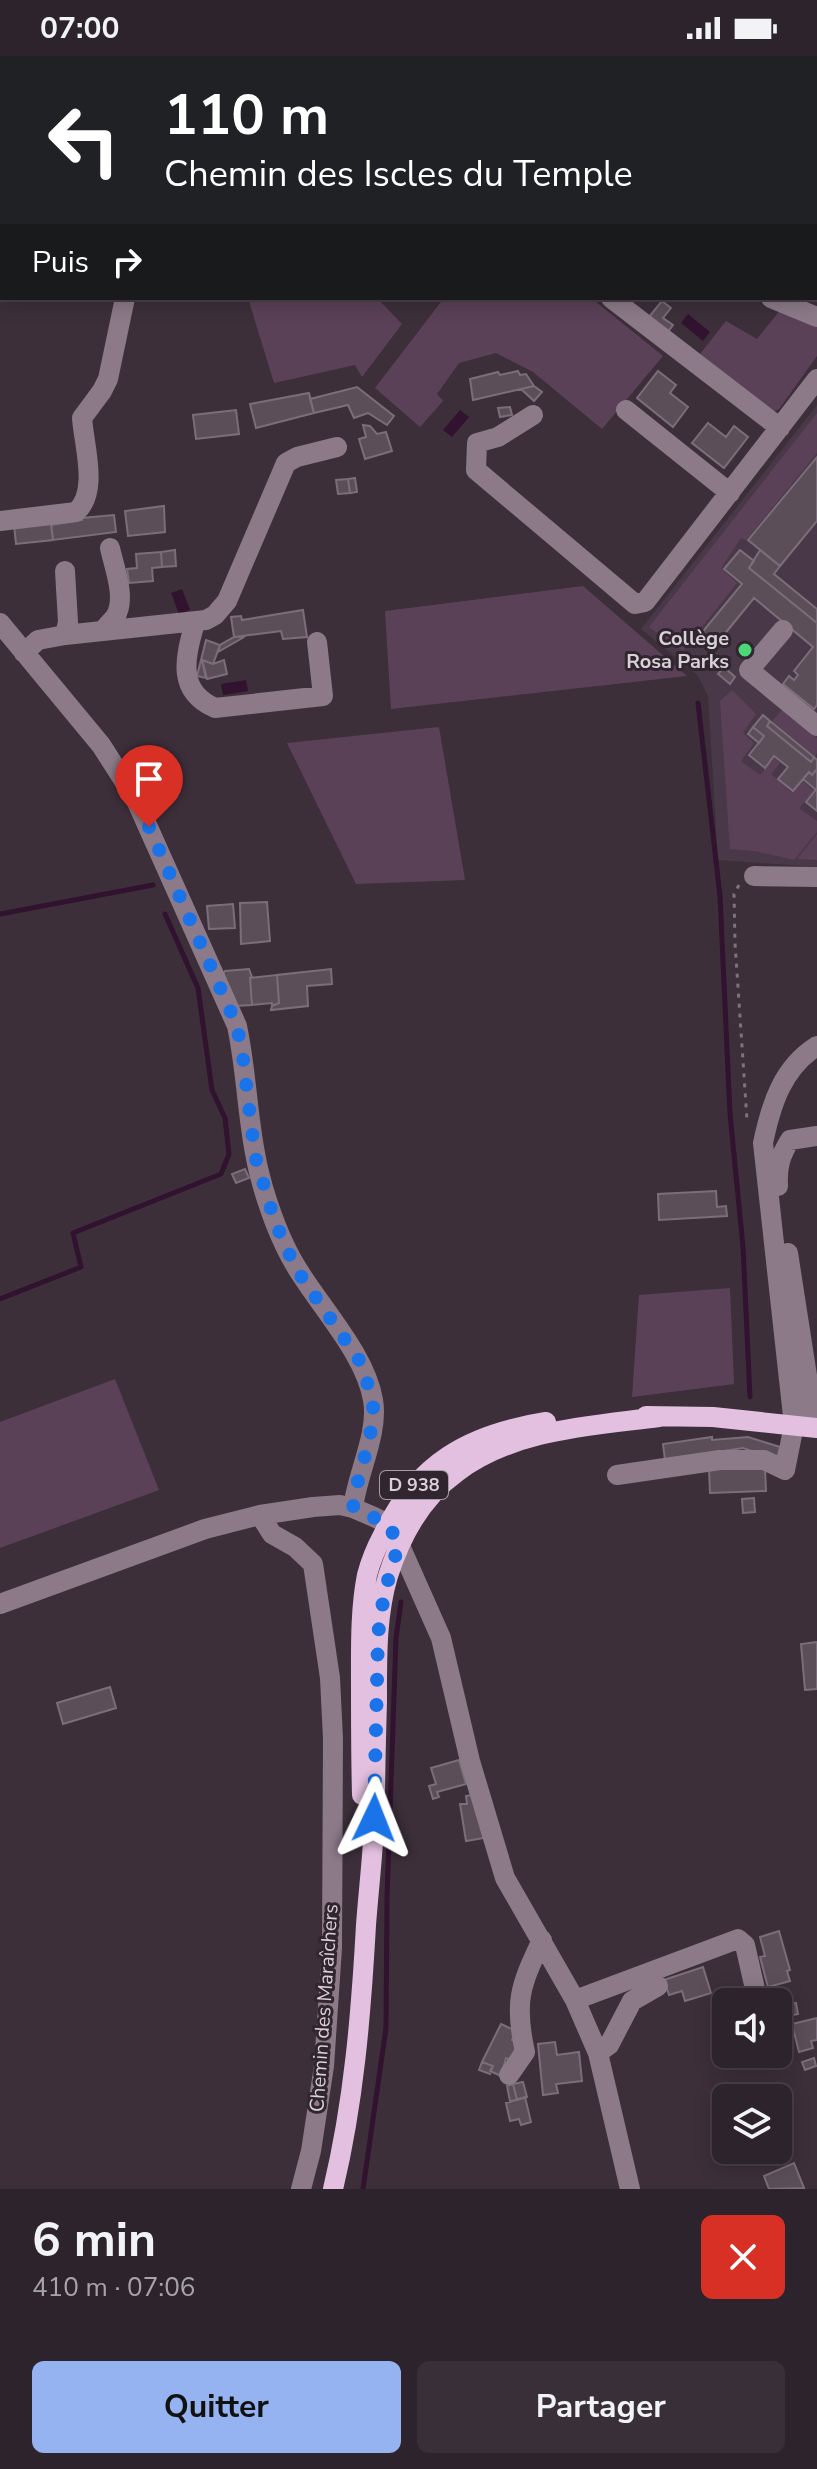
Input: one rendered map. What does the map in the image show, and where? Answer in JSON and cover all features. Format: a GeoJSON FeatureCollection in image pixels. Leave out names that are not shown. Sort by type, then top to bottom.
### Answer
{"type":"FeatureCollection","features":[{"type":"Feature","properties":{"kind":"main road","name":"D 938"},"geometry":{"type":"LineString","coordinates":[[333,2189],[355,2070],[374,1846],[381,1607],[399,1545],[421,1508],[456,1472],[495,1450],[544,1434],[659,1417]]}},
{"type":"Feature","properties":{"kind":"main road","name":"D 938"},"geometry":{"type":"LineString","coordinates":[[368,1904],[360,1735],[361,1652],[367,1576],[373,1555],[401,1499],[441,1460],[493,1434],[543,1423],[585,1418],[713,1417],[809,1427]]}},
{"type":"Feature","properties":{"kind":"street"},"geometry":{"type":"LineString","coordinates":[[0,521],[76,512],[84,505],[90,488],[82,418],[108,379],[125,300]]}},
{"type":"Feature","properties":{"kind":"street"},"geometry":{"type":"LineString","coordinates":[[614,300],[780,428]]}},
{"type":"Feature","properties":{"kind":"street"},"geometry":{"type":"LineString","coordinates":[[776,300],[817,317]]}},
{"type":"Feature","properties":{"kind":"street"},"geometry":{"type":"LineString","coordinates":[[533,415],[498,437],[477,443],[476,470],[635,604],[645,602],[817,379]]}},
{"type":"Feature","properties":{"kind":"street"},"geometry":{"type":"LineString","coordinates":[[626,410],[718,480],[730,493]]}},
{"type":"Feature","properties":{"kind":"street"},"geometry":{"type":"LineString","coordinates":[[24,653],[38,640],[195,622],[215,615],[227,601],[286,463],[297,457],[337,447]]}},
{"type":"Feature","properties":{"kind":"street"},"geometry":{"type":"LineString","coordinates":[[103,631],[115,618],[121,603],[110,548]]}},
{"type":"Feature","properties":{"kind":"street"},"geometry":{"type":"LineString","coordinates":[[65,571],[68,622],[65,635]]}},
{"type":"Feature","properties":{"kind":"street"},"geometry":{"type":"LineString","coordinates":[[195,622],[186,669],[191,692],[203,703],[215,708],[323,696],[317,642]]}},
{"type":"Feature","properties":{"kind":"street"},"geometry":{"type":"LineString","coordinates":[[0,623],[101,745],[135,798],[237,1026],[255,1156],[275,1222],[296,1269],[359,1360],[373,1399],[369,1441],[353,1508]]}},
{"type":"Feature","properties":{"kind":"street"},"geometry":{"type":"LineString","coordinates":[[783,630],[749,670],[817,726]]}},
{"type":"Feature","properties":{"kind":"street"},"geometry":{"type":"LineString","coordinates":[[754,876],[817,877]]}},
{"type":"Feature","properties":{"kind":"street"},"geometry":{"type":"LineString","coordinates":[[809,1427],[763,1143],[770,1108],[784,1077],[817,1046]]}},
{"type":"Feature","properties":{"kind":"street"},"geometry":{"type":"LineString","coordinates":[[617,1475],[720,1460],[764,1460],[785,1470],[809,1427],[777,1168],[790,1140],[817,1136]]}},
{"type":"Feature","properties":{"kind":"street"},"geometry":{"type":"LineString","coordinates":[[0,1604],[205,1529],[260,1515],[327,1505],[353,1508],[388,1524],[441,1638],[470,1761],[505,1878],[575,2000],[598,2053],[630,2189]]}},
{"type":"Feature","properties":{"kind":"street"},"geometry":{"type":"LineString","coordinates":[[388,1524],[421,1508]]}},
{"type":"Feature","properties":{"kind":"street","name":"Chemin des Maraîchers"},"geometry":{"type":"LineString","coordinates":[[260,1515],[272,1534],[295,1547],[313,1564],[331,1693],[332,1948],[324,2066],[311,2151],[301,2189]]}},
{"type":"Feature","properties":{"kind":"street"},"geometry":{"type":"LineString","coordinates":[[575,2000],[738,1939],[745,1945],[755,1988]]}},
{"type":"Feature","properties":{"kind":"street"},"geometry":{"type":"LineString","coordinates":[[509,2075],[525,2052],[518,2012],[521,1990],[542,1940]]}},
{"type":"Feature","properties":{"kind":"street"},"geometry":{"type":"LineString","coordinates":[[598,2053],[609,2045],[632,2001],[658,1986]]}},
{"type":"Feature","properties":{"kind":"shaded area"},"geometry":{"type":"Polygon","coordinates":[[[249,300],[379,300],[402,324],[362,377],[355,365],[274,383],[249,300]]]}},
{"type":"Feature","properties":{"kind":"shaded area"},"geometry":{"type":"Polygon","coordinates":[[[442,300],[593,300],[663,356],[602,429],[533,372],[496,353],[459,363],[437,394],[443,401],[420,427],[375,388],[442,300]]]}},
{"type":"Feature","properties":{"kind":"shaded area"},"geometry":{"type":"Polygon","coordinates":[[[781,309],[817,324],[817,356],[779,409],[773,412],[700,354],[726,321],[757,339],[781,309]]]}},
{"type":"Feature","properties":{"kind":"shaded area"},"geometry":{"type":"Polygon","coordinates":[[[688,314],[710,332],[703,341],[681,323],[688,314]]]}},
{"type":"Feature","properties":{"kind":"shaded area","name":"Collège Rosa Parks"},"geometry":{"type":"Polygon","coordinates":[[[817,405],[817,867],[718,860],[708,696],[698,676],[641,629],[817,405]]]}},
{"type":"Feature","properties":{"kind":"shaded area"},"geometry":{"type":"Polygon","coordinates":[[[460,410],[469,417],[452,437],[443,430],[460,410]]]}},
{"type":"Feature","properties":{"kind":"shaded area"},"geometry":{"type":"Polygon","coordinates":[[[817,413],[817,453],[746,540],[741,538],[721,568],[737,583],[683,651],[649,627],[817,413]]]}},
{"type":"Feature","properties":{"kind":"shaded area"},"geometry":{"type":"Polygon","coordinates":[[[583,586],[687,676],[391,709],[385,611],[583,586]]]}},
{"type":"Feature","properties":{"kind":"shaded area"},"geometry":{"type":"Polygon","coordinates":[[[182,589],[190,610],[179,614],[171,593],[182,589]]]}},
{"type":"Feature","properties":{"kind":"shaded area"},"geometry":{"type":"Polygon","coordinates":[[[246,680],[248,691],[223,695],[221,684],[246,680]]]}},
{"type":"Feature","properties":{"kind":"shaded area"},"geometry":{"type":"Polygon","coordinates":[[[732,690],[756,714],[743,733],[754,743],[741,761],[760,775],[774,758],[780,763],[771,774],[792,793],[803,781],[814,791],[799,808],[817,821],[817,832],[794,860],[730,849],[720,701],[732,690]]]}},
{"type":"Feature","properties":{"kind":"shaded area"},"geometry":{"type":"Polygon","coordinates":[[[782,710],[817,738],[815,756],[772,721],[782,710]]]}},
{"type":"Feature","properties":{"kind":"shaded area"},"geometry":{"type":"Polygon","coordinates":[[[439,727],[465,880],[356,884],[287,743],[439,727]]]}},
{"type":"Feature","properties":{"kind":"shaded area"},"geometry":{"type":"Polygon","coordinates":[[[817,834],[817,860],[797,859],[817,834]]]}},
{"type":"Feature","properties":{"kind":"shaded area"},"geometry":{"type":"Polygon","coordinates":[[[730,1288],[734,1384],[632,1397],[639,1295],[730,1288]]]}},
{"type":"Feature","properties":{"kind":"shaded area"},"geometry":{"type":"Polygon","coordinates":[[[115,1379],[159,1490],[0,1548],[0,1422],[115,1379]]]}},
{"type":"Feature","properties":{"kind":"building"},"geometry":{"type":"Polygon","coordinates":[[[662,301],[671,308],[663,318],[673,325],[667,333],[648,318],[662,301]]]}},
{"type":"Feature","properties":{"kind":"building"},"geometry":{"type":"Polygon","coordinates":[[[518,371],[520,375],[526,374],[534,386],[473,400],[470,379],[518,371]]]}},
{"type":"Feature","properties":{"kind":"building"},"geometry":{"type":"Polygon","coordinates":[[[658,371],[676,385],[670,393],[688,407],[673,427],[637,398],[658,371]]]}},
{"type":"Feature","properties":{"kind":"building"},"geometry":{"type":"Polygon","coordinates":[[[534,386],[542,392],[534,401],[521,389],[534,386]]]}},
{"type":"Feature","properties":{"kind":"building"},"geometry":{"type":"Polygon","coordinates":[[[357,387],[394,416],[387,425],[368,413],[354,418],[348,405],[314,413],[310,399],[357,387]]]}},
{"type":"Feature","properties":{"kind":"building"},"geometry":{"type":"Polygon","coordinates":[[[309,393],[314,413],[256,428],[250,404],[309,393]]]}},
{"type":"Feature","properties":{"kind":"building"},"geometry":{"type":"Polygon","coordinates":[[[510,407],[512,415],[500,417],[498,408],[510,407]]]}},
{"type":"Feature","properties":{"kind":"building"},"geometry":{"type":"Polygon","coordinates":[[[236,410],[239,434],[196,439],[193,415],[236,410]]]}},
{"type":"Feature","properties":{"kind":"building"},"geometry":{"type":"Polygon","coordinates":[[[708,423],[726,437],[734,426],[748,437],[724,468],[692,443],[708,423]]]}},
{"type":"Feature","properties":{"kind":"building"},"geometry":{"type":"Polygon","coordinates":[[[363,425],[370,426],[377,434],[386,432],[392,451],[365,459],[359,439],[366,437],[363,425]]]}},
{"type":"Feature","properties":{"kind":"building"},"geometry":{"type":"Polygon","coordinates":[[[817,457],[817,521],[780,566],[748,540],[817,457]]]}},
{"type":"Feature","properties":{"kind":"building"},"geometry":{"type":"Polygon","coordinates":[[[355,478],[357,492],[350,493],[348,479],[355,478]]]}},
{"type":"Feature","properties":{"kind":"building"},"geometry":{"type":"Polygon","coordinates":[[[348,479],[350,493],[338,494],[336,480],[348,479]]]}},
{"type":"Feature","properties":{"kind":"building"},"geometry":{"type":"Polygon","coordinates":[[[164,506],[165,532],[128,536],[125,511],[164,506]]]}},
{"type":"Feature","properties":{"kind":"building"},"geometry":{"type":"Polygon","coordinates":[[[114,515],[116,532],[53,540],[51,525],[114,515]]]}},
{"type":"Feature","properties":{"kind":"building"},"geometry":{"type":"Polygon","coordinates":[[[51,522],[53,540],[16,544],[14,525],[51,522]]]}},
{"type":"Feature","properties":{"kind":"building"},"geometry":{"type":"Polygon","coordinates":[[[175,550],[176,566],[162,567],[161,552],[175,550]]]}},
{"type":"Feature","properties":{"kind":"building"},"geometry":{"type":"Polygon","coordinates":[[[740,550],[754,561],[749,568],[817,623],[817,705],[814,709],[783,684],[789,676],[794,680],[798,675],[794,671],[813,647],[754,598],[714,647],[700,635],[742,584],[724,569],[740,550]]]}},
{"type":"Feature","properties":{"kind":"building"},"geometry":{"type":"Polygon","coordinates":[[[760,550],[780,566],[774,574],[817,609],[817,623],[749,568],[760,550]]]}},
{"type":"Feature","properties":{"kind":"building"},"geometry":{"type":"Polygon","coordinates":[[[161,552],[162,567],[152,568],[153,581],[129,583],[127,569],[137,568],[136,554],[161,552]]]}},
{"type":"Feature","properties":{"kind":"building"},"geometry":{"type":"Polygon","coordinates":[[[303,610],[307,637],[283,639],[281,631],[234,637],[231,617],[241,616],[242,620],[303,610]]]}},
{"type":"Feature","properties":{"kind":"building"},"geometry":{"type":"Polygon","coordinates":[[[246,636],[218,652],[220,645],[234,637],[246,636]]]}},
{"type":"Feature","properties":{"kind":"building"},"geometry":{"type":"Polygon","coordinates":[[[206,640],[220,645],[213,664],[202,660],[206,678],[197,676],[206,640]]]}},
{"type":"Feature","properties":{"kind":"building"},"geometry":{"type":"Polygon","coordinates":[[[202,660],[213,664],[224,660],[227,674],[207,679],[202,660]]]}},
{"type":"Feature","properties":{"kind":"building"},"geometry":{"type":"Polygon","coordinates":[[[724,667],[735,677],[730,684],[718,674],[724,667]]]}},
{"type":"Feature","properties":{"kind":"building"},"geometry":{"type":"Polygon","coordinates":[[[763,715],[770,721],[767,726],[811,762],[814,757],[817,760],[817,769],[812,775],[809,772],[793,791],[778,779],[788,767],[774,756],[765,768],[749,755],[764,736],[753,727],[763,715]]]}},
{"type":"Feature","properties":{"kind":"building"},"geometry":{"type":"Polygon","coordinates":[[[770,721],[814,757],[811,762],[767,726],[770,721]]]}},
{"type":"Feature","properties":{"kind":"building"},"geometry":{"type":"Polygon","coordinates":[[[753,727],[764,736],[759,743],[748,734],[753,727]]]}},
{"type":"Feature","properties":{"kind":"building"},"geometry":{"type":"Polygon","coordinates":[[[817,769],[817,788],[816,790],[803,779],[817,769]]]}},
{"type":"Feature","properties":{"kind":"building"},"geometry":{"type":"Polygon","coordinates":[[[817,788],[817,811],[806,802],[817,788]]]}},
{"type":"Feature","properties":{"kind":"building"},"geometry":{"type":"Polygon","coordinates":[[[267,902],[270,941],[241,944],[240,903],[267,902]]]}},
{"type":"Feature","properties":{"kind":"building"},"geometry":{"type":"Polygon","coordinates":[[[233,904],[235,928],[209,929],[207,906],[233,904]]]}},
{"type":"Feature","properties":{"kind":"building"},"geometry":{"type":"Polygon","coordinates":[[[249,969],[252,1005],[235,1006],[223,974],[225,971],[249,969]]]}},
{"type":"Feature","properties":{"kind":"building"},"geometry":{"type":"Polygon","coordinates":[[[331,969],[332,984],[307,986],[308,1006],[271,1010],[279,1003],[277,975],[331,969]]]}},
{"type":"Feature","properties":{"kind":"building"},"geometry":{"type":"Polygon","coordinates":[[[277,975],[279,1003],[272,1006],[272,1003],[252,1005],[250,978],[277,975]]]}},
{"type":"Feature","properties":{"kind":"building"},"geometry":{"type":"Polygon","coordinates":[[[245,1169],[249,1178],[236,1183],[232,1174],[245,1169]]]}},
{"type":"Feature","properties":{"kind":"building"},"geometry":{"type":"Polygon","coordinates":[[[716,1191],[717,1207],[726,1206],[727,1216],[659,1220],[658,1194],[716,1191]]]}},
{"type":"Feature","properties":{"kind":"building"},"geometry":{"type":"Polygon","coordinates":[[[712,1437],[712,1440],[748,1437],[780,1447],[777,1459],[743,1448],[665,1460],[663,1444],[712,1437]]]}},
{"type":"Feature","properties":{"kind":"building"},"geometry":{"type":"Polygon","coordinates":[[[765,1468],[766,1491],[710,1493],[709,1469],[765,1468]]]}},
{"type":"Feature","properties":{"kind":"building"},"geometry":{"type":"Polygon","coordinates":[[[754,1498],[755,1512],[743,1513],[742,1499],[754,1498]]]}},
{"type":"Feature","properties":{"kind":"building"},"geometry":{"type":"Polygon","coordinates":[[[817,1642],[817,1689],[805,1690],[801,1644],[817,1642]]]}},
{"type":"Feature","properties":{"kind":"building"},"geometry":{"type":"Polygon","coordinates":[[[110,1687],[116,1708],[63,1724],[57,1703],[110,1687]]]}},
{"type":"Feature","properties":{"kind":"building"},"geometry":{"type":"Polygon","coordinates":[[[459,1760],[466,1784],[437,1792],[439,1797],[433,1799],[429,1786],[436,1784],[431,1768],[459,1760]]]}},
{"type":"Feature","properties":{"kind":"building"},"geometry":{"type":"Polygon","coordinates":[[[477,1794],[484,1838],[466,1841],[460,1804],[467,1804],[466,1796],[477,1794]]]}},
{"type":"Feature","properties":{"kind":"building"},"geometry":{"type":"Polygon","coordinates":[[[779,1931],[790,1981],[768,1987],[760,1957],[765,1956],[760,1937],[779,1931]]]}},
{"type":"Feature","properties":{"kind":"building"},"geometry":{"type":"Polygon","coordinates":[[[703,1967],[711,1993],[685,2001],[682,1991],[669,1995],[664,1980],[703,1967]]]}},
{"type":"Feature","properties":{"kind":"building"},"geometry":{"type":"Polygon","coordinates":[[[796,2003],[798,2014],[792,2015],[792,2004],[796,2003]]]}},
{"type":"Feature","properties":{"kind":"building"},"geometry":{"type":"Polygon","coordinates":[[[817,2018],[817,2040],[811,2041],[813,2048],[799,2052],[792,2024],[817,2018]]]}},
{"type":"Feature","properties":{"kind":"building"},"geometry":{"type":"Polygon","coordinates":[[[501,2024],[516,2031],[512,2040],[518,2043],[510,2060],[506,2058],[501,2076],[490,2071],[493,2066],[482,2062],[501,2024]]]}},
{"type":"Feature","properties":{"kind":"building"},"geometry":{"type":"Polygon","coordinates":[[[555,2042],[557,2055],[579,2052],[582,2081],[556,2084],[558,2093],[543,2095],[538,2044],[555,2042]]]}},
{"type":"Feature","properties":{"kind":"building"},"geometry":{"type":"Polygon","coordinates":[[[814,2058],[816,2066],[805,2070],[802,2062],[814,2058]]]}},
{"type":"Feature","properties":{"kind":"building"},"geometry":{"type":"Polygon","coordinates":[[[482,2062],[493,2066],[490,2074],[479,2070],[482,2062]]]}},
{"type":"Feature","properties":{"kind":"building"},"geometry":{"type":"Polygon","coordinates":[[[523,2082],[527,2097],[517,2100],[513,2084],[523,2082]]]}},
{"type":"Feature","properties":{"kind":"building"},"geometry":{"type":"Polygon","coordinates":[[[513,2084],[517,2100],[510,2101],[507,2086],[513,2084]]]}},
{"type":"Feature","properties":{"kind":"building"},"geometry":{"type":"Polygon","coordinates":[[[525,2097],[531,2122],[521,2125],[519,2119],[510,2121],[506,2103],[525,2097]]]}},
{"type":"Feature","properties":{"kind":"building"},"geometry":{"type":"Polygon","coordinates":[[[792,2164],[804,2188],[769,2189],[764,2176],[792,2164]]]}},
{"type":"Feature","properties":{"kind":"waterway"},"geometry":{"type":"LineString","coordinates":[[698,703],[720,896],[730,1114],[743,1247],[750,1397]]}},
{"type":"Feature","properties":{"kind":"waterway"},"geometry":{"type":"LineString","coordinates":[[0,914],[153,885]]}},
{"type":"Feature","properties":{"kind":"waterway"},"geometry":{"type":"LineString","coordinates":[[0,1299],[81,1267],[73,1233],[221,1174],[229,1154],[225,1118],[212,1090],[198,988],[165,914]]}},
{"type":"Feature","properties":{"kind":"waterway"},"geometry":{"type":"LineString","coordinates":[[363,2189],[386,2028],[396,1638],[401,1602]]}},
{"type":"Feature","properties":{"kind":"place","name":"Collège Rosa Parks"},"geometry":{"type":"Point","coordinates":[745,650]}},
{"type":"Feature","properties":{"kind":"route"},"geometry":{"type":"LineString","coordinates":[[149,827],[237,1026],[255,1156],[275,1222],[296,1269],[359,1360],[373,1399],[369,1441],[353,1508],[388,1524],[399,1545],[381,1607],[378,1637],[374,1818]]}}]}
